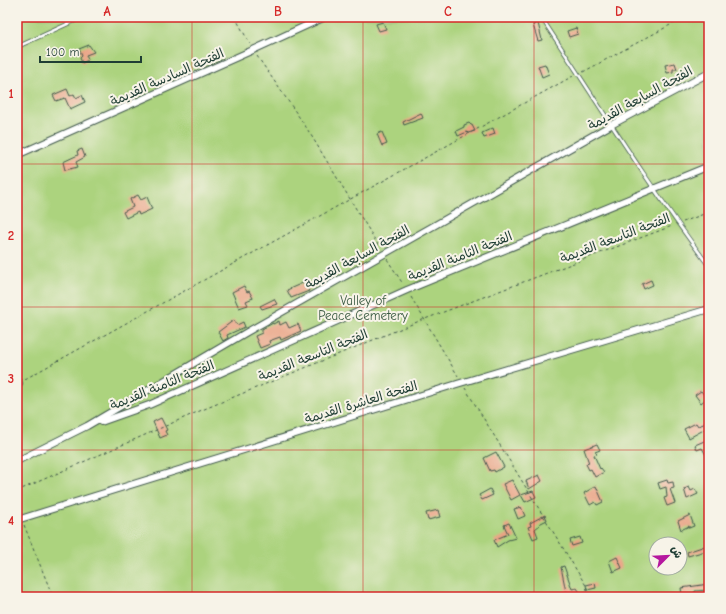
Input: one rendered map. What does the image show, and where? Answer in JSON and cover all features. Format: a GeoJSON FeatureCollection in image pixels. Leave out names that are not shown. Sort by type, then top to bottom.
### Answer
{"type":"FeatureCollection","features":[{"type":"Feature","properties":{"kind":"street","name":"الفتحة السادسة القديمة"},"geometry":{"type":"LineString","coordinates":[[17,155],[325,17]]}},
{"type":"Feature","properties":{"kind":"street","name":"الفتحة السابعة القديمة"},"geometry":{"type":"LineString","coordinates":[[17,461],[87,426],[247,332],[385,255],[611,125],[709,73]]}},
{"type":"Feature","properties":{"kind":"street","name":"الفتحة الثامنة القديمة"},"geometry":{"type":"LineString","coordinates":[[87,426],[149,405],[407,290],[709,166]]}},
{"type":"Feature","properties":{"kind":"street","name":"الفتحة العاشرة القديمة"},"geometry":{"type":"LineString","coordinates":[[19,519],[709,309]]}},
{"type":"Feature","properties":{"kind":"lane"},"geometry":{"type":"LineString","coordinates":[[17,47],[82,17]]}},
{"type":"Feature","properties":{"kind":"lane"},"geometry":{"type":"LineString","coordinates":[[540,17],[678,224],[709,266]]}},
{"type":"Feature","properties":{"kind":"path"},"geometry":{"type":"LineString","coordinates":[[235,17],[253,50],[306,128],[407,290],[593,597]]}},
{"type":"Feature","properties":{"kind":"path"},"geometry":{"type":"LineString","coordinates":[[18,383],[577,74],[579,75],[685,17]]}},
{"type":"Feature","properties":{"kind":"path","name":"الفتحة التاسعة القديمة"},"geometry":{"type":"LineString","coordinates":[[17,491],[202,410],[424,320],[709,212]]}},
{"type":"Feature","properties":{"kind":"path"},"geometry":{"type":"LineString","coordinates":[[17,508],[19,519],[52,597]]}},
{"type":"Feature","properties":{"kind":"green space","name":"Valley of Peace Cemetery"},"geometry":{"type":"Polygon","coordinates":[[[17,17],[709,17],[709,597],[17,597],[17,17]]]}},
{"type":"Feature","properties":{"kind":"building"},"geometry":{"type":"Polygon","coordinates":[[[383,22],[386,29],[379,31],[376,24],[383,22]]]}},
{"type":"Feature","properties":{"kind":"building"},"geometry":{"type":"Polygon","coordinates":[[[538,23],[542,40],[538,41],[533,25],[538,23]]]}},
{"type":"Feature","properties":{"kind":"building"},"geometry":{"type":"Polygon","coordinates":[[[576,28],[578,34],[569,37],[567,31],[576,28]]]}},
{"type":"Feature","properties":{"kind":"building"},"geometry":{"type":"Polygon","coordinates":[[[89,45],[94,52],[86,55],[88,60],[82,63],[80,58],[82,56],[79,49],[89,45]]]}},
{"type":"Feature","properties":{"kind":"building"},"geometry":{"type":"Polygon","coordinates":[[[675,63],[677,69],[673,69],[673,72],[667,73],[665,65],[675,63]]]}},
{"type":"Feature","properties":{"kind":"building"},"geometry":{"type":"Polygon","coordinates":[[[545,64],[549,74],[542,77],[538,66],[545,64]]]}},
{"type":"Feature","properties":{"kind":"building"},"geometry":{"type":"Polygon","coordinates":[[[67,89],[70,96],[74,94],[76,98],[82,95],[85,102],[70,109],[65,98],[56,101],[53,95],[67,89]]]}},
{"type":"Feature","properties":{"kind":"building"},"geometry":{"type":"Polygon","coordinates":[[[421,113],[423,118],[404,125],[403,122],[421,113]]]}},
{"type":"Feature","properties":{"kind":"building"},"geometry":{"type":"Polygon","coordinates":[[[469,123],[475,131],[467,132],[458,136],[456,131],[469,123]]]}},
{"type":"Feature","properties":{"kind":"building"},"geometry":{"type":"Polygon","coordinates":[[[493,128],[495,134],[484,138],[482,133],[493,128]]]}},
{"type":"Feature","properties":{"kind":"building"},"geometry":{"type":"Polygon","coordinates":[[[382,132],[387,144],[382,146],[377,134],[382,132]]]}},
{"type":"Feature","properties":{"kind":"building"},"geometry":{"type":"Polygon","coordinates":[[[82,149],[85,157],[76,162],[78,167],[65,170],[63,162],[78,155],[77,151],[82,149]]]}},
{"type":"Feature","properties":{"kind":"building"},"geometry":{"type":"Polygon","coordinates":[[[138,195],[141,200],[147,197],[152,209],[139,215],[138,212],[126,218],[123,212],[133,207],[130,199],[138,195]]]}},
{"type":"Feature","properties":{"kind":"building"},"geometry":{"type":"Polygon","coordinates":[[[651,280],[653,285],[644,289],[642,284],[651,280]]]}},
{"type":"Feature","properties":{"kind":"building"},"geometry":{"type":"Polygon","coordinates":[[[305,282],[309,291],[291,298],[287,290],[305,282]]]}},
{"type":"Feature","properties":{"kind":"building"},"geometry":{"type":"Polygon","coordinates":[[[244,286],[253,298],[246,301],[248,305],[239,308],[232,292],[244,286]]]}},
{"type":"Feature","properties":{"kind":"building"},"geometry":{"type":"Polygon","coordinates":[[[274,299],[277,304],[262,309],[260,306],[274,299]]]}},
{"type":"Feature","properties":{"kind":"building"},"geometry":{"type":"Polygon","coordinates":[[[234,320],[237,325],[243,322],[245,327],[227,335],[228,338],[223,341],[218,332],[234,320]]]}},
{"type":"Feature","properties":{"kind":"building"},"geometry":{"type":"Polygon","coordinates":[[[279,321],[280,325],[286,322],[289,328],[298,324],[301,331],[281,340],[280,337],[269,341],[270,344],[260,348],[255,336],[262,333],[262,329],[279,321]]]}},
{"type":"Feature","properties":{"kind":"building"},"geometry":{"type":"Polygon","coordinates":[[[701,391],[707,398],[701,403],[695,395],[701,391]]]}},
{"type":"Feature","properties":{"kind":"building"},"geometry":{"type":"Polygon","coordinates":[[[161,418],[167,430],[165,431],[167,435],[160,438],[153,422],[161,418]]]}},
{"type":"Feature","properties":{"kind":"building"},"geometry":{"type":"Polygon","coordinates":[[[709,422],[709,427],[689,438],[684,429],[696,423],[698,426],[709,422]]]}},
{"type":"Feature","properties":{"kind":"building"},"geometry":{"type":"Polygon","coordinates":[[[709,439],[709,460],[702,448],[697,450],[695,445],[709,439]]]}},
{"type":"Feature","properties":{"kind":"building"},"geometry":{"type":"Polygon","coordinates":[[[597,444],[600,450],[595,452],[597,454],[594,455],[600,469],[601,468],[604,472],[595,477],[591,469],[589,470],[586,464],[589,463],[584,449],[597,444]]]}},
{"type":"Feature","properties":{"kind":"building"},"geometry":{"type":"Polygon","coordinates":[[[496,452],[504,467],[495,472],[494,470],[490,471],[484,458],[496,452]]]}},
{"type":"Feature","properties":{"kind":"building"},"geometry":{"type":"Polygon","coordinates":[[[539,475],[542,481],[529,489],[526,481],[539,475]]]}},
{"type":"Feature","properties":{"kind":"building"},"geometry":{"type":"Polygon","coordinates":[[[512,480],[520,495],[511,500],[503,484],[512,480]]]}},
{"type":"Feature","properties":{"kind":"building"},"geometry":{"type":"Polygon","coordinates":[[[667,480],[668,483],[673,482],[674,488],[670,489],[675,503],[667,506],[664,498],[667,497],[666,487],[660,489],[658,483],[667,480]]]}},
{"type":"Feature","properties":{"kind":"building"},"geometry":{"type":"Polygon","coordinates":[[[596,486],[603,502],[597,505],[595,502],[590,505],[584,493],[596,486]]]}},
{"type":"Feature","properties":{"kind":"building"},"geometry":{"type":"Polygon","coordinates":[[[689,487],[691,491],[695,489],[698,494],[687,499],[684,489],[689,487]]]}},
{"type":"Feature","properties":{"kind":"building"},"geometry":{"type":"Polygon","coordinates":[[[490,489],[493,495],[482,500],[479,495],[490,489]]]}},
{"type":"Feature","properties":{"kind":"building"},"geometry":{"type":"Polygon","coordinates":[[[533,491],[536,497],[525,502],[521,495],[533,491]]]}},
{"type":"Feature","properties":{"kind":"building"},"geometry":{"type":"Polygon","coordinates":[[[521,507],[525,516],[518,519],[514,509],[521,507]]]}},
{"type":"Feature","properties":{"kind":"building"},"geometry":{"type":"Polygon","coordinates":[[[438,510],[440,517],[428,520],[426,513],[438,510]]]}},
{"type":"Feature","properties":{"kind":"building"},"geometry":{"type":"Polygon","coordinates":[[[545,515],[547,520],[539,524],[540,525],[535,529],[538,537],[533,539],[528,527],[531,526],[530,523],[545,515]]]}},
{"type":"Feature","properties":{"kind":"building"},"geometry":{"type":"Polygon","coordinates":[[[690,515],[694,526],[689,528],[689,526],[681,530],[678,521],[690,515]]]}},
{"type":"Feature","properties":{"kind":"building"},"geometry":{"type":"Polygon","coordinates":[[[509,523],[516,538],[508,540],[497,547],[494,540],[508,534],[504,525],[509,523]]]}},
{"type":"Feature","properties":{"kind":"building"},"geometry":{"type":"Polygon","coordinates":[[[580,537],[582,543],[572,546],[570,540],[580,537]]]}},
{"type":"Feature","properties":{"kind":"building"},"geometry":{"type":"Polygon","coordinates":[[[708,545],[709,550],[688,556],[688,552],[708,545]]]}},
{"type":"Feature","properties":{"kind":"building"},"geometry":{"type":"Polygon","coordinates":[[[617,557],[622,568],[613,572],[609,561],[617,557]]]}},
{"type":"Feature","properties":{"kind":"building"},"geometry":{"type":"Polygon","coordinates":[[[564,566],[572,589],[577,588],[581,594],[575,595],[576,597],[567,597],[561,567],[564,566]]]}},
{"type":"Feature","properties":{"kind":"building"},"geometry":{"type":"Polygon","coordinates":[[[595,583],[596,588],[587,590],[586,585],[595,583]]]}},
{"type":"Feature","properties":{"kind":"building"},"geometry":{"type":"Polygon","coordinates":[[[709,584],[709,590],[695,591],[695,593],[682,595],[681,588],[709,584]]]}}]}
